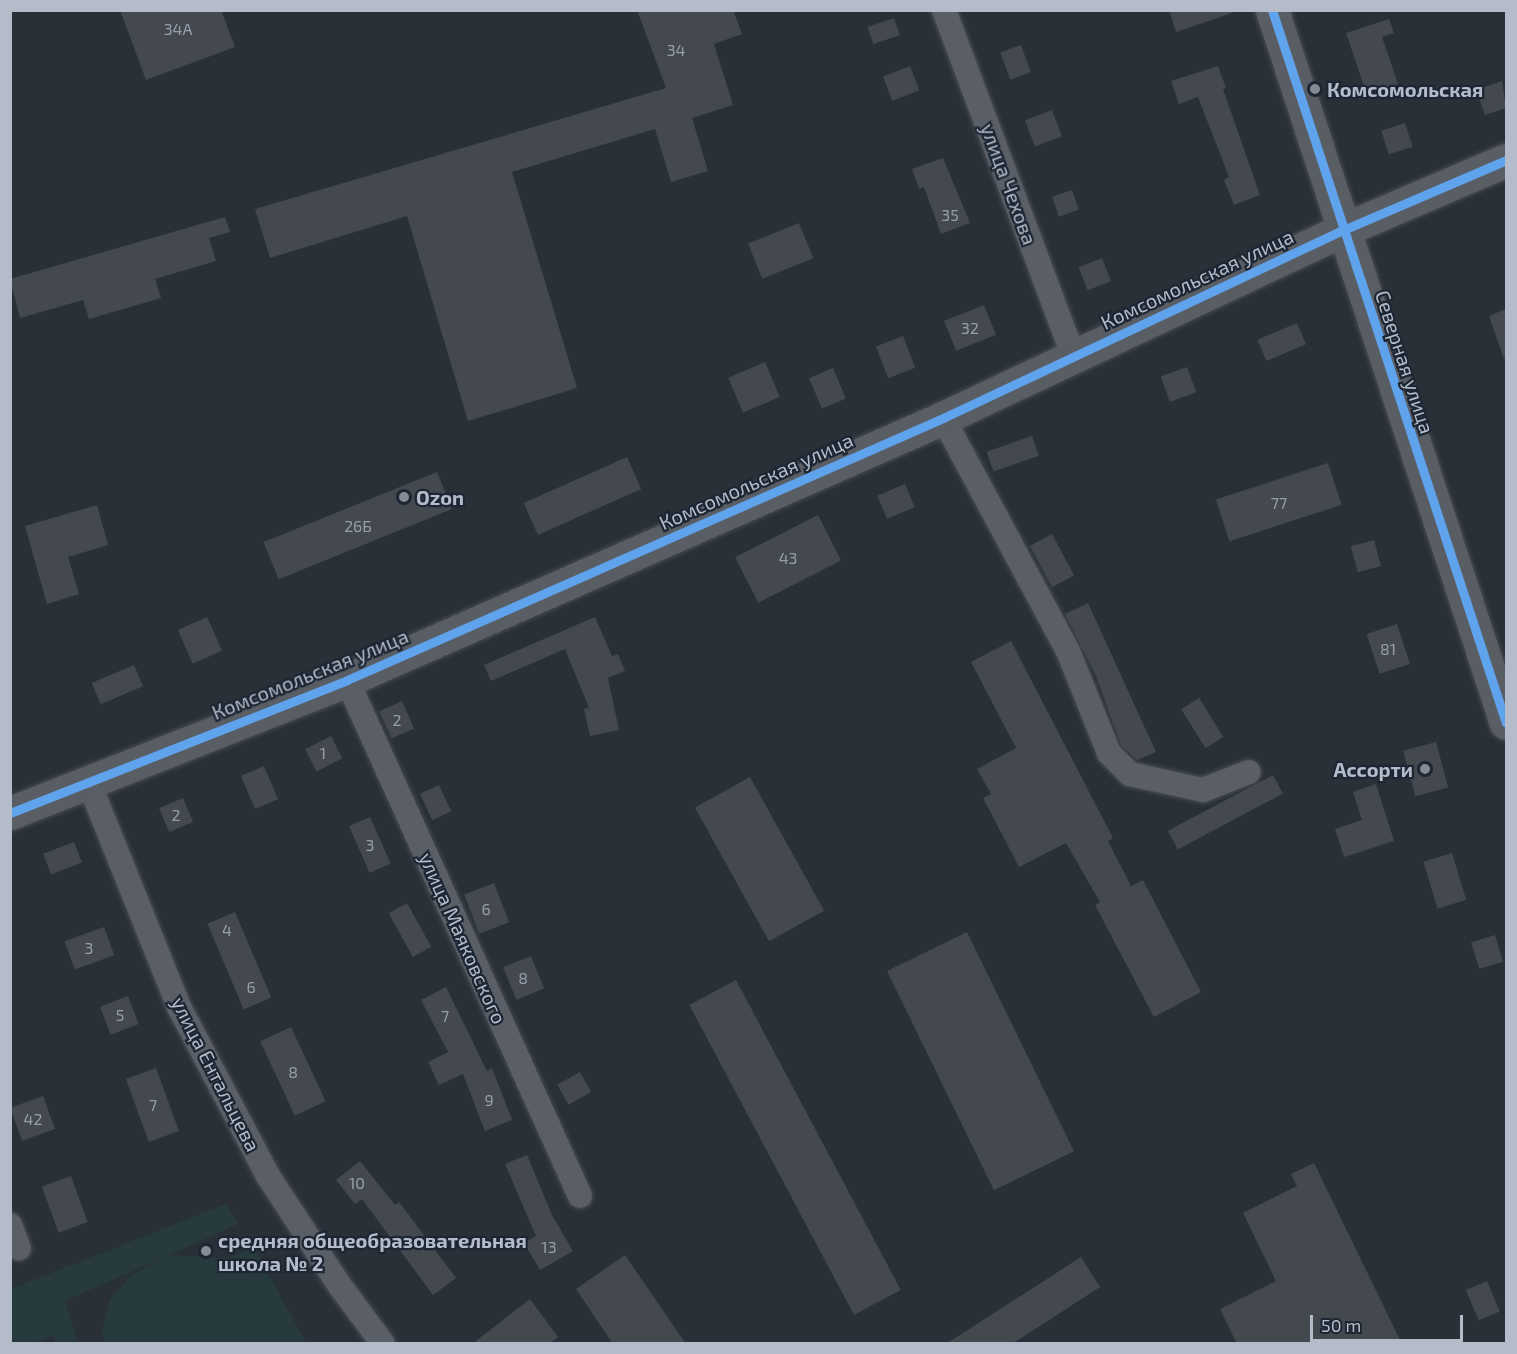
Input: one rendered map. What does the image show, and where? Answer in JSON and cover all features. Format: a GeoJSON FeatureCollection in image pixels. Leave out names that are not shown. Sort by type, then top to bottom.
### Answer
{"type":"FeatureCollection","features":[{"type":"Feature","properties":{"kind":"street","name":"улица Чехова"},"geometry":{"type":"LineString","coordinates":[[945,10],[1074,357]]}},
{"type":"Feature","properties":{"kind":"street","name":"Северная улица"},"geometry":{"type":"LineString","coordinates":[[1272,10],[1506,723]]}},
{"type":"Feature","properties":{"kind":"street","name":"Комсомольская улица"},"geometry":{"type":"LineString","coordinates":[[10,813],[347,680],[943,418],[1343,230],[1506,160]]}},
{"type":"Feature","properties":{"kind":"street"},"geometry":{"type":"LineString","coordinates":[[943,418],[1068,651],[1109,753],[1130,774],[1203,790],[1249,772]]}},
{"type":"Feature","properties":{"kind":"street","name":"улица Маяковского"},"geometry":{"type":"LineString","coordinates":[[347,680],[580,1196]]}},
{"type":"Feature","properties":{"kind":"street","name":"улица Ентальцева"},"geometry":{"type":"LineString","coordinates":[[89,783],[179,1008],[268,1176],[340,1286],[384,1344]]}},
{"type":"Feature","properties":{"kind":"street"},"geometry":{"type":"LineString","coordinates":[[10,1225],[19,1248]]}},
{"type":"Feature","properties":{"kind":"green space"},"geometry":{"type":"Polygon","coordinates":[[[226,1204],[238,1224],[65,1301],[78,1343],[56,1343],[53,1335],[34,1343],[11,1343],[11,1289],[226,1204]]]}},
{"type":"Feature","properties":{"kind":"green space"},"geometry":{"type":"Polygon","coordinates":[[[253,1246],[306,1343],[106,1343],[102,1331],[110,1300],[130,1276],[168,1255],[230,1258],[253,1246]]]}},
{"type":"Feature","properties":{"kind":"building"},"geometry":{"type":"Polygon","coordinates":[[[120,10],[221,10],[235,47],[146,80],[120,10]]]}},
{"type":"Feature","properties":{"kind":"building"},"geometry":{"type":"Polygon","coordinates":[[[637,10],[733,10],[742,34],[714,44],[733,105],[692,118],[708,171],[671,182],[655,129],[512,172],[577,388],[468,421],[407,216],[270,258],[255,209],[666,88],[637,10]]]}},
{"type":"Feature","properties":{"kind":"building"},"geometry":{"type":"Polygon","coordinates":[[[1169,10],[1231,10],[1232,13],[1176,32],[1169,10]]]}},
{"type":"Feature","properties":{"kind":"building"},"geometry":{"type":"Polygon","coordinates":[[[894,18],[900,35],[873,44],[868,27],[894,18]]]}},
{"type":"Feature","properties":{"kind":"building"},"geometry":{"type":"Polygon","coordinates":[[[1389,19],[1394,33],[1382,37],[1398,84],[1367,95],[1346,33],[1389,19]]]}},
{"type":"Feature","properties":{"kind":"building"},"geometry":{"type":"Polygon","coordinates":[[[1021,45],[1031,72],[1010,80],[1000,53],[1021,45]]]}},
{"type":"Feature","properties":{"kind":"building"},"geometry":{"type":"Polygon","coordinates":[[[910,66],[919,90],[892,101],[883,76],[910,66]]]}},
{"type":"Feature","properties":{"kind":"building"},"geometry":{"type":"Polygon","coordinates":[[[1218,66],[1226,88],[1223,89],[1260,195],[1234,205],[1224,180],[1229,177],[1198,97],[1179,104],[1171,81],[1218,66]]]}},
{"type":"Feature","properties":{"kind":"building"},"geometry":{"type":"Polygon","coordinates":[[[1502,81],[1506,108],[1485,115],[1476,90],[1502,81]]]}},
{"type":"Feature","properties":{"kind":"building"},"geometry":{"type":"Polygon","coordinates":[[[1052,110],[1062,136],[1035,147],[1025,120],[1052,110]]]}},
{"type":"Feature","properties":{"kind":"building"},"geometry":{"type":"Polygon","coordinates":[[[1405,123],[1413,147],[1389,155],[1381,131],[1405,123]]]}},
{"type":"Feature","properties":{"kind":"building"},"geometry":{"type":"Polygon","coordinates":[[[943,158],[970,223],[941,234],[924,187],[919,189],[912,169],[943,158]]]}},
{"type":"Feature","properties":{"kind":"building"},"geometry":{"type":"Polygon","coordinates":[[[1072,190],[1079,210],[1059,217],[1052,197],[1072,190]]]}},
{"type":"Feature","properties":{"kind":"building"},"geometry":{"type":"Polygon","coordinates":[[[225,217],[230,232],[209,238],[216,261],[155,279],[161,298],[89,319],[83,300],[20,318],[10,279],[225,217]]]}},
{"type":"Feature","properties":{"kind":"building"},"geometry":{"type":"Polygon","coordinates":[[[799,223],[813,258],[762,279],[748,244],[799,223]]]}},
{"type":"Feature","properties":{"kind":"building"},"geometry":{"type":"Polygon","coordinates":[[[1102,258],[1111,281],[1088,290],[1079,267],[1102,258]]]}},
{"type":"Feature","properties":{"kind":"building"},"geometry":{"type":"Polygon","coordinates":[[[984,305],[996,335],[956,351],[944,321],[984,305]]]}},
{"type":"Feature","properties":{"kind":"building"},"geometry":{"type":"Polygon","coordinates":[[[1506,309],[1506,358],[1504,359],[1489,316],[1506,309]]]}},
{"type":"Feature","properties":{"kind":"building"},"geometry":{"type":"Polygon","coordinates":[[[1297,323],[1306,344],[1266,361],[1257,340],[1297,323]]]}},
{"type":"Feature","properties":{"kind":"building"},"geometry":{"type":"Polygon","coordinates":[[[903,336],[915,368],[888,378],[876,346],[903,336]]]}},
{"type":"Feature","properties":{"kind":"building"},"geometry":{"type":"Polygon","coordinates":[[[765,362],[780,397],[743,413],[728,378],[765,362]]]}},
{"type":"Feature","properties":{"kind":"building"},"geometry":{"type":"Polygon","coordinates":[[[1187,367],[1196,392],[1170,402],[1161,377],[1187,367]]]}},
{"type":"Feature","properties":{"kind":"building"},"geometry":{"type":"Polygon","coordinates":[[[833,368],[846,398],[822,409],[809,378],[833,368]]]}},
{"type":"Feature","properties":{"kind":"building"},"geometry":{"type":"Polygon","coordinates":[[[1032,436],[1039,456],[993,471],[987,452],[1032,436]]]}},
{"type":"Feature","properties":{"kind":"building"},"geometry":{"type":"Polygon","coordinates":[[[627,457],[641,489],[538,535],[524,503],[627,457]]]}},
{"type":"Feature","properties":{"kind":"building"},"geometry":{"type":"Polygon","coordinates":[[[1328,463],[1342,505],[1229,541],[1216,499],[1328,463]]]}},
{"type":"Feature","properties":{"kind":"building"},"geometry":{"type":"Polygon","coordinates":[[[437,472],[452,509],[279,579],[264,542],[437,472]]]}},
{"type":"Feature","properties":{"kind":"building"},"geometry":{"type":"Polygon","coordinates":[[[905,484],[915,507],[887,519],[877,496],[905,484]]]}},
{"type":"Feature","properties":{"kind":"building"},"geometry":{"type":"Polygon","coordinates":[[[97,505],[108,545],[68,557],[79,594],[47,604],[25,526],[97,505]]]}},
{"type":"Feature","properties":{"kind":"building"},"geometry":{"type":"Polygon","coordinates":[[[818,515],[841,560],[758,603],[735,557],[818,515]]]}},
{"type":"Feature","properties":{"kind":"building"},"geometry":{"type":"Polygon","coordinates":[[[1052,534],[1074,575],[1052,587],[1030,546],[1052,534]]]}},
{"type":"Feature","properties":{"kind":"building"},"geometry":{"type":"Polygon","coordinates":[[[1374,540],[1381,566],[1358,572],[1351,546],[1374,540]]]}},
{"type":"Feature","properties":{"kind":"building"},"geometry":{"type":"Polygon","coordinates":[[[1088,603],[1156,752],[1137,760],[1121,745],[1096,676],[1065,614],[1088,603]]]}},
{"type":"Feature","properties":{"kind":"building"},"geometry":{"type":"Polygon","coordinates":[[[207,617],[222,651],[193,664],[178,630],[207,617]]]}},
{"type":"Feature","properties":{"kind":"building"},"geometry":{"type":"Polygon","coordinates":[[[595,617],[612,656],[618,654],[625,671],[608,678],[619,730],[590,736],[584,709],[589,708],[565,649],[491,681],[484,665],[595,617]]]}},
{"type":"Feature","properties":{"kind":"building"},"geometry":{"type":"Polygon","coordinates":[[[1397,624],[1410,664],[1380,674],[1367,634],[1397,624]]]}},
{"type":"Feature","properties":{"kind":"building"},"geometry":{"type":"Polygon","coordinates":[[[1011,641],[1113,838],[1108,841],[1131,886],[1143,880],[1201,992],[1154,1017],[1095,905],[1100,902],[1066,843],[1019,867],[983,798],[991,794],[977,769],[1016,748],[971,662],[1011,641]]]}},
{"type":"Feature","properties":{"kind":"building"},"geometry":{"type":"Polygon","coordinates":[[[134,665],[143,686],[101,704],[92,683],[134,665]]]}},
{"type":"Feature","properties":{"kind":"building"},"geometry":{"type":"Polygon","coordinates":[[[1199,698],[1223,737],[1206,748],[1181,709],[1199,698]]]}},
{"type":"Feature","properties":{"kind":"building"},"geometry":{"type":"Polygon","coordinates":[[[402,701],[414,728],[391,739],[379,711],[402,701]]]}},
{"type":"Feature","properties":{"kind":"building"},"geometry":{"type":"Polygon","coordinates":[[[331,736],[342,758],[317,771],[305,749],[331,736]]]}},
{"type":"Feature","properties":{"kind":"building","name":"Ассорти"},"geometry":{"type":"Polygon","coordinates":[[[1436,742],[1448,787],[1415,796],[1403,751],[1436,742]]]}},
{"type":"Feature","properties":{"kind":"building"},"geometry":{"type":"Polygon","coordinates":[[[264,766],[278,799],[255,809],[241,776],[264,766]]]}},
{"type":"Feature","properties":{"kind":"building"},"geometry":{"type":"Polygon","coordinates":[[[1273,775],[1283,794],[1178,849],[1168,831],[1273,775]]]}},
{"type":"Feature","properties":{"kind":"building"},"geometry":{"type":"Polygon","coordinates":[[[750,777],[824,911],[769,941],[695,808],[750,777]]]}},
{"type":"Feature","properties":{"kind":"building"},"geometry":{"type":"Polygon","coordinates":[[[1376,784],[1394,841],[1344,857],[1335,829],[1362,820],[1353,792],[1376,784]]]}},
{"type":"Feature","properties":{"kind":"building"},"geometry":{"type":"Polygon","coordinates":[[[439,785],[451,811],[432,820],[420,794],[439,785]]]}},
{"type":"Feature","properties":{"kind":"building"},"geometry":{"type":"Polygon","coordinates":[[[183,798],[193,822],[169,832],[159,808],[183,798]]]}},
{"type":"Feature","properties":{"kind":"building"},"geometry":{"type":"Polygon","coordinates":[[[370,817],[391,864],[370,873],[349,826],[370,817]]]}},
{"type":"Feature","properties":{"kind":"building"},"geometry":{"type":"Polygon","coordinates":[[[74,842],[82,863],[51,874],[43,854],[74,842]]]}},
{"type":"Feature","properties":{"kind":"building"},"geometry":{"type":"Polygon","coordinates":[[[1452,853],[1466,900],[1438,909],[1423,862],[1452,853]]]}},
{"type":"Feature","properties":{"kind":"building"},"geometry":{"type":"Polygon","coordinates":[[[494,883],[509,922],[479,934],[464,894],[494,883]]]}},
{"type":"Feature","properties":{"kind":"building"},"geometry":{"type":"Polygon","coordinates":[[[407,903],[431,947],[413,957],[389,913],[407,903]]]}},
{"type":"Feature","properties":{"kind":"building"},"geometry":{"type":"Polygon","coordinates":[[[235,912],[271,998],[244,1009],[207,924],[235,912]]]}},
{"type":"Feature","properties":{"kind":"building"},"geometry":{"type":"Polygon","coordinates":[[[104,927],[114,955],[75,970],[65,941],[104,927]]]}},
{"type":"Feature","properties":{"kind":"building"},"geometry":{"type":"Polygon","coordinates":[[[967,932],[1074,1151],[994,1190],[887,971],[967,932]]]}},
{"type":"Feature","properties":{"kind":"building"},"geometry":{"type":"Polygon","coordinates":[[[1495,935],[1503,962],[1479,969],[1471,942],[1495,935]]]}},
{"type":"Feature","properties":{"kind":"building"},"geometry":{"type":"Polygon","coordinates":[[[531,956],[544,988],[516,1000],[503,967],[531,956]]]}},
{"type":"Feature","properties":{"kind":"building"},"geometry":{"type":"Polygon","coordinates":[[[736,980],[901,1290],[854,1315],[689,1005],[736,980]]]}},
{"type":"Feature","properties":{"kind":"building"},"geometry":{"type":"Polygon","coordinates":[[[446,987],[487,1071],[492,1068],[512,1120],[485,1131],[463,1074],[439,1085],[428,1062],[448,1052],[421,1000],[446,987]]]}},
{"type":"Feature","properties":{"kind":"building"},"geometry":{"type":"Polygon","coordinates":[[[128,996],[139,1024],[111,1035],[100,1007],[128,996]]]}},
{"type":"Feature","properties":{"kind":"building"},"geometry":{"type":"Polygon","coordinates":[[[291,1027],[326,1101],[295,1116],[260,1041],[291,1027]]]}},
{"type":"Feature","properties":{"kind":"building"},"geometry":{"type":"Polygon","coordinates":[[[156,1068],[179,1131],[149,1142],[126,1079],[156,1068]]]}},
{"type":"Feature","properties":{"kind":"building"},"geometry":{"type":"Polygon","coordinates":[[[580,1072],[591,1092],[568,1105],[557,1085],[580,1072]]]}},
{"type":"Feature","properties":{"kind":"building"},"geometry":{"type":"Polygon","coordinates":[[[43,1096],[55,1129],[22,1141],[10,1108],[43,1096]]]}},
{"type":"Feature","properties":{"kind":"building"},"geometry":{"type":"Polygon","coordinates":[[[527,1155],[552,1215],[573,1251],[540,1270],[524,1243],[536,1236],[505,1164],[527,1155]]]}},
{"type":"Feature","properties":{"kind":"building"},"geometry":{"type":"Polygon","coordinates":[[[360,1161],[395,1205],[399,1202],[456,1278],[433,1295],[362,1199],[355,1204],[336,1180],[360,1161]]]}},
{"type":"Feature","properties":{"kind":"building"},"geometry":{"type":"Polygon","coordinates":[[[1314,1163],[1402,1344],[1237,1344],[1220,1309],[1276,1281],[1243,1213],[1297,1186],[1291,1174],[1314,1163]]]}},
{"type":"Feature","properties":{"kind":"building"},"geometry":{"type":"Polygon","coordinates":[[[71,1176],[88,1222],[59,1233],[42,1187],[71,1176]]]}},
{"type":"Feature","properties":{"kind":"building"},"geometry":{"type":"Polygon","coordinates":[[[625,1255],[686,1344],[613,1344],[576,1289],[625,1255]]]}},
{"type":"Feature","properties":{"kind":"building"},"geometry":{"type":"Polygon","coordinates":[[[1081,1257],[1100,1287],[1012,1344],[946,1344],[1081,1257]]]}},
{"type":"Feature","properties":{"kind":"building"},"geometry":{"type":"Polygon","coordinates":[[[1487,1281],[1500,1311],[1479,1320],[1466,1290],[1487,1281]]]}},
{"type":"Feature","properties":{"kind":"building"},"geometry":{"type":"Polygon","coordinates":[[[530,1299],[558,1337],[549,1344],[472,1344],[530,1299]]]}},
{"type":"Feature","properties":{"kind":"cycle path"},"geometry":{"type":"LineString","coordinates":[[1272,10],[1506,723]]}},
{"type":"Feature","properties":{"kind":"cycle path"},"geometry":{"type":"LineString","coordinates":[[10,813],[347,680],[943,418],[1343,230],[1506,160]]}},
{"type":"Feature","properties":{"kind":"place","name":"Комсомольская"},"geometry":{"type":"Point","coordinates":[1315,89]}},
{"type":"Feature","properties":{"kind":"place","name":"Ozon"},"geometry":{"type":"Point","coordinates":[404,497]}},
{"type":"Feature","properties":{"kind":"place","name":"Ассорти"},"geometry":{"type":"Point","coordinates":[1425,769]}},
{"type":"Feature","properties":{"kind":"place","name":"средняя общеобразовательная школа № 2"},"geometry":{"type":"Point","coordinates":[206,1251]}}]}
